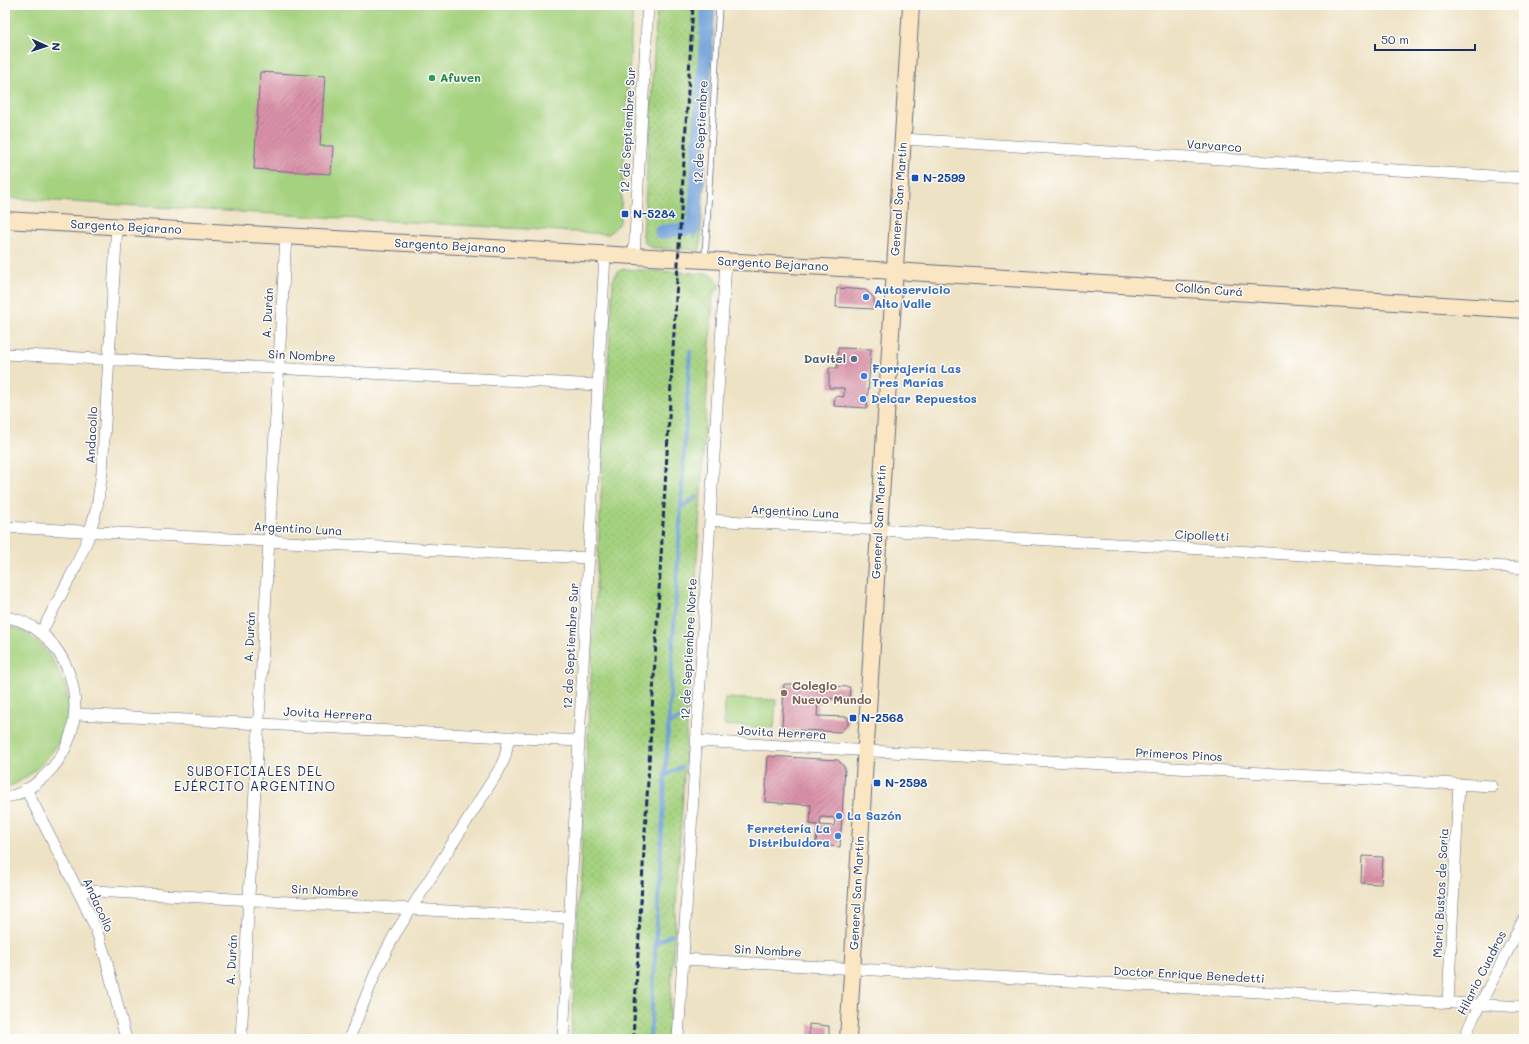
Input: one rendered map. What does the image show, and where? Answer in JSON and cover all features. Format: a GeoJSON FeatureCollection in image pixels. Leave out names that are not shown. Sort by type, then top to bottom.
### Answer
{"type":"FeatureCollection","features":[{"type":"Feature","properties":{"kind":"main road","name":"General San Martín"},"geometry":{"type":"LineString","coordinates":[[848,1039],[911,5]]}},
{"type":"Feature","properties":{"kind":"main road","name":"Sargento Bejarano"},"geometry":{"type":"LineString","coordinates":[[5,220],[894,271]]}},
{"type":"Feature","properties":{"kind":"main road","name":"Collón Curá"},"geometry":{"type":"LineString","coordinates":[[894,271],[1524,310]]}},
{"type":"Feature","properties":{"kind":"street","name":"12 de Septiembre Sur"},"geometry":{"type":"LineString","coordinates":[[634,256],[648,5]]}},
{"type":"Feature","properties":{"kind":"street","name":"Varvarco"},"geometry":{"type":"LineString","coordinates":[[903,139],[1524,178]]}},
{"type":"Feature","properties":{"kind":"street","name":"Andacollo"},"geometry":{"type":"LineString","coordinates":[[41,633],[76,566],[90,531],[97,507],[102,472],[117,226]]}},
{"type":"Feature","properties":{"kind":"street","name":"A. Durán"},"geometry":{"type":"LineString","coordinates":[[241,1039],[286,236]]}},
{"type":"Feature","properties":{"kind":"street","name":"12 de Septiembre Sur"},"geometry":{"type":"LineString","coordinates":[[563,1039],[605,254]]}},
{"type":"Feature","properties":{"kind":"street","name":"12 de Septiembre Norte"},"geometry":{"type":"LineString","coordinates":[[678,1039],[726,261]]}},
{"type":"Feature","properties":{"kind":"street","name":"Sin Nombre"},"geometry":{"type":"LineString","coordinates":[[5,354],[598,385]]}},
{"type":"Feature","properties":{"kind":"street","name":"Argentino Luna"},"geometry":{"type":"LineString","coordinates":[[710,520],[878,530]]}},
{"type":"Feature","properties":{"kind":"street","name":"Argentino Luna"},"geometry":{"type":"LineString","coordinates":[[5,527],[589,558]]}},
{"type":"Feature","properties":{"kind":"street","name":"Cipolletti"},"geometry":{"type":"LineString","coordinates":[[878,530],[1524,568]]}},
{"type":"Feature","properties":{"kind":"street"},"geometry":{"type":"LineString","coordinates":[[5,617],[20,621],[41,633],[58,652],[69,674],[75,696],[76,714],[73,731],[67,747],[58,762],[34,785],[5,797]]}},
{"type":"Feature","properties":{"kind":"street","name":"Jovita Herrera"},"geometry":{"type":"LineString","coordinates":[[76,714],[579,741]]}},
{"type":"Feature","properties":{"kind":"street"},"geometry":{"type":"LineString","coordinates":[[350,1039],[382,957],[499,770],[505,757],[509,737]]}},
{"type":"Feature","properties":{"kind":"street","name":"Jovita Herrera"},"geometry":{"type":"LineString","coordinates":[[696,740],[865,750]]}},
{"type":"Feature","properties":{"kind":"street","name":"Primeros Pinos"},"geometry":{"type":"LineString","coordinates":[[865,750],[1492,786]]}},
{"type":"Feature","properties":{"kind":"street","name":"María Bustos de Soria"},"geometry":{"type":"LineString","coordinates":[[1448,1003],[1459,784]]}},
{"type":"Feature","properties":{"kind":"street","name":"Andacollo"},"geometry":{"type":"LineString","coordinates":[[26,789],[90,915],[101,944],[126,1039]]}},
{"type":"Feature","properties":{"kind":"street","name":"Sin Nombre"},"geometry":{"type":"LineString","coordinates":[[78,890],[570,918]]}},
{"type":"Feature","properties":{"kind":"street","name":"Hilario Cuadros"},"geometry":{"type":"LineString","coordinates":[[1464,1039],[1473,1018],[1524,919]]}},
{"type":"Feature","properties":{"kind":"street","name":"Sin Nombre"},"geometry":{"type":"LineString","coordinates":[[683,959],[852,969]]}},
{"type":"Feature","properties":{"kind":"street","name":"Doctor Enrique Benedetti"},"geometry":{"type":"LineString","coordinates":[[852,969],[1524,1008]]}},
{"type":"Feature","properties":{"kind":"lane","name":"12 de Septiembre"},"geometry":{"type":"LineString","coordinates":[[705,260],[719,5]]}},
{"type":"Feature","properties":{"kind":"green space"},"geometry":{"type":"Polygon","coordinates":[[[5,5],[633,5],[620,223],[609,234],[5,198],[5,5]]]}},
{"type":"Feature","properties":{"kind":"green space"},"geometry":{"type":"Polygon","coordinates":[[[657,5],[715,5],[700,250],[652,248],[646,244],[643,236],[657,5]]]}},
{"type":"Feature","properties":{"kind":"green space"},"geometry":{"type":"Polygon","coordinates":[[[624,269],[710,274],[716,278],[719,286],[719,289],[713,293],[668,1039],[571,1039],[613,281],[617,273],[624,269]]]}},
{"type":"Feature","properties":{"kind":"green space"},"geometry":{"type":"Polygon","coordinates":[[[5,626],[24,632],[46,651],[60,673],[69,708],[65,729],[53,751],[35,770],[26,777],[5,788],[5,626]]]}},
{"type":"Feature","properties":{"kind":"green space"},"geometry":{"type":"Polygon","coordinates":[[[725,698],[776,700],[774,728],[724,725],[725,698]]]}},
{"type":"Feature","properties":{"kind":"building"},"geometry":{"type":"Polygon","coordinates":[[[260,72],[325,76],[320,146],[333,146],[331,174],[254,169],[260,72]]]}},
{"type":"Feature","properties":{"kind":"building"},"geometry":{"type":"Polygon","coordinates":[[[837,288],[866,290],[874,298],[874,309],[836,307],[837,288]]]}},
{"type":"Feature","properties":{"kind":"building"},"geometry":{"type":"Polygon","coordinates":[[[838,348],[871,349],[867,408],[834,406],[835,396],[844,397],[844,388],[829,388],[829,368],[837,368],[838,348]]]}},
{"type":"Feature","properties":{"kind":"building"},"geometry":{"type":"Polygon","coordinates":[[[784,684],[850,687],[849,699],[824,698],[824,703],[818,703],[817,716],[848,717],[848,725],[840,732],[782,729],[784,684]]]}},
{"type":"Feature","properties":{"kind":"building"},"geometry":{"type":"Polygon","coordinates":[[[768,756],[838,760],[845,768],[840,847],[816,845],[817,825],[810,824],[811,805],[765,802],[768,756]],[[821,817],[820,825],[834,826],[835,818],[821,817]]]}},
{"type":"Feature","properties":{"kind":"building"},"geometry":{"type":"Polygon","coordinates":[[[1362,856],[1383,857],[1381,884],[1361,883],[1362,856]]]}},
{"type":"Feature","properties":{"kind":"building"},"geometry":{"type":"Polygon","coordinates":[[[809,1024],[829,1026],[829,1039],[809,1039],[809,1024]]]}},
{"type":"Feature","properties":{"kind":"waterway"},"geometry":{"type":"LineString","coordinates":[[684,229],[694,227],[708,5]]}},
{"type":"Feature","properties":{"kind":"waterway"},"geometry":{"type":"LineString","coordinates":[[694,227],[694,236]]}},
{"type":"Feature","properties":{"kind":"waterway"},"geometry":{"type":"LineString","coordinates":[[661,232],[674,230]]}},
{"type":"Feature","properties":{"kind":"waterway"},"geometry":{"type":"LineString","coordinates":[[650,1039],[690,351]]}},
{"type":"Feature","properties":{"kind":"waterway"},"geometry":{"type":"LineString","coordinates":[[681,507],[697,497]]}},
{"type":"Feature","properties":{"kind":"waterway"},"geometry":{"type":"LineString","coordinates":[[668,725],[684,716]]}},
{"type":"Feature","properties":{"kind":"waterway"},"geometry":{"type":"LineString","coordinates":[[665,776],[681,767]]}},
{"type":"Feature","properties":{"kind":"waterway"},"geometry":{"type":"LineString","coordinates":[[656,943],[671,935]]}},
{"type":"Feature","properties":{"kind":"railway"},"geometry":{"type":"LineString","coordinates":[[633,1039],[693,5]]}},
{"type":"Feature","properties":{"kind":"place","name":"Afuven"},"geometry":{"type":"Point","coordinates":[432,78]}},
{"type":"Feature","properties":{"kind":"place","name":"N-2599"},"geometry":{"type":"Point","coordinates":[915,178]}},
{"type":"Feature","properties":{"kind":"place","name":"N-5284"},"geometry":{"type":"Point","coordinates":[625,214]}},
{"type":"Feature","properties":{"kind":"place","name":"Autoservicio Alto Valle"},"geometry":{"type":"Point","coordinates":[866,297]}},
{"type":"Feature","properties":{"kind":"place","name":"Davitel"},"geometry":{"type":"Point","coordinates":[854,359]}},
{"type":"Feature","properties":{"kind":"place","name":"Forrajería Las Tres Marías"},"geometry":{"type":"Point","coordinates":[864,376]}},
{"type":"Feature","properties":{"kind":"place","name":"Delcar Repuestos"},"geometry":{"type":"Point","coordinates":[863,399]}},
{"type":"Feature","properties":{"kind":"place","name":"Colegio Nuevo Mundo"},"geometry":{"type":"Point","coordinates":[784,693]}},
{"type":"Feature","properties":{"kind":"place","name":"N-2568"},"geometry":{"type":"Point","coordinates":[853,718]}},
{"type":"Feature","properties":{"kind":"place","name":"N-2598"},"geometry":{"type":"Point","coordinates":[877,783]}},
{"type":"Feature","properties":{"kind":"place","name":"La Sazón"},"geometry":{"type":"Point","coordinates":[839,816]}},
{"type":"Feature","properties":{"kind":"place","name":"Ferretería La Distribuidora"},"geometry":{"type":"Point","coordinates":[838,836]}},
{"type":"Feature","properties":{"kind":"district","name":"SUBOFICIALES DEL EJÉRCITO ARGENTINO"},"geometry":{"type":"Point","coordinates":[255,778]}}]}
